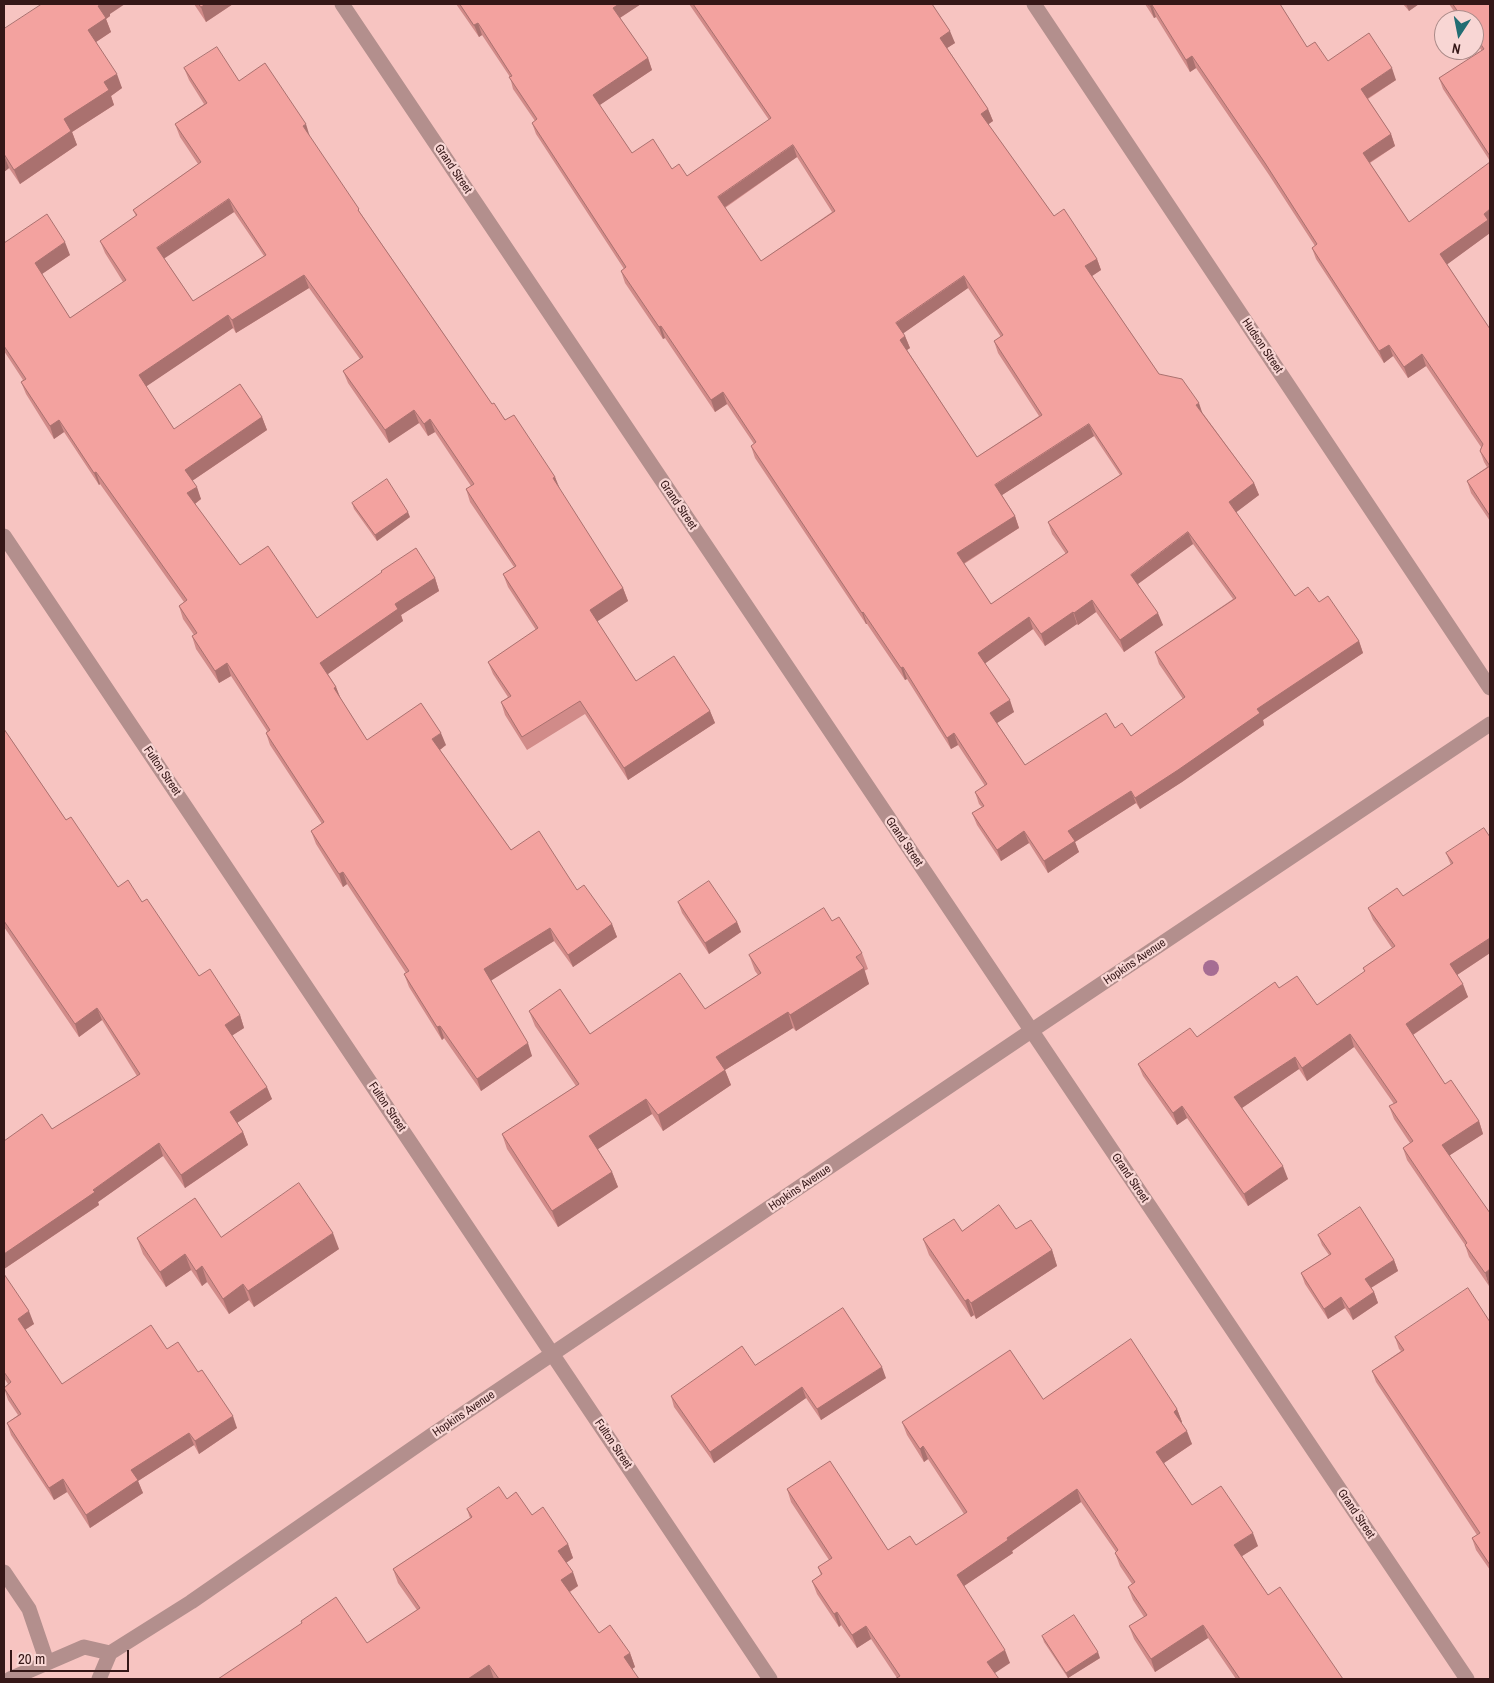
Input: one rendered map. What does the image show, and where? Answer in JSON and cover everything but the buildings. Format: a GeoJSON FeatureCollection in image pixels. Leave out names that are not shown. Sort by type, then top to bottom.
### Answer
{"type":"FeatureCollection","features":[{"type":"Feature","properties":{"kind":"street","name":"Grand Street"},"geometry":{"type":"LineString","coordinates":[[342,4],[1467,1679]]}},
{"type":"Feature","properties":{"kind":"street","name":"Hudson Street"},"geometry":{"type":"LineString","coordinates":[[1034,4],[1490,688]]}},
{"type":"Feature","properties":{"kind":"street","name":"Fulton Street"},"geometry":{"type":"LineString","coordinates":[[4,536],[770,1679]]}},
{"type":"Feature","properties":{"kind":"street","name":"Hopkins Avenue"},"geometry":{"type":"LineString","coordinates":[[110,1653],[191,1602],[432,1435],[554,1355],[1490,724]]}},
{"type":"Feature","properties":{"kind":"street"},"geometry":{"type":"LineString","coordinates":[[4,1572],[29,1609],[47,1662],[40,1679]]}},
{"type":"Feature","properties":{"kind":"street"},"geometry":{"type":"LineString","coordinates":[[10,1679],[84,1647],[110,1653],[99,1679]]}}]}
